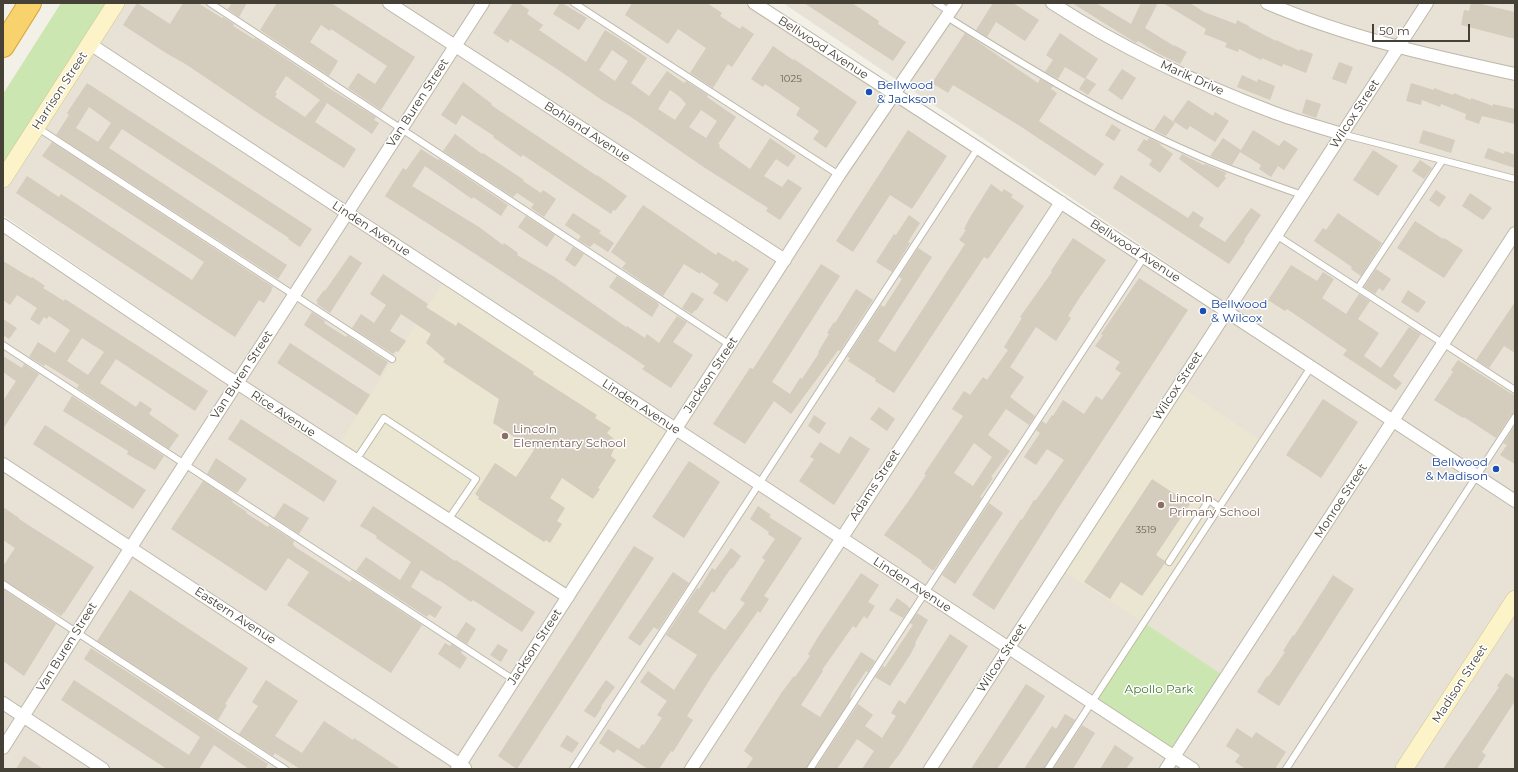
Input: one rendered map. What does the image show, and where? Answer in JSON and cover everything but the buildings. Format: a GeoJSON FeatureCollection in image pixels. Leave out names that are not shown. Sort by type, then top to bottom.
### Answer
{"type":"FeatureCollection","features":[{"type":"Feature","properties":{"kind":"highway"},"geometry":{"type":"LineString","coordinates":[[3,46],[30,3]]}},
{"type":"Feature","properties":{"kind":"street","name":"Harrison Street"},"geometry":{"type":"LineString","coordinates":[[3,179],[116,3]]}},
{"type":"Feature","properties":{"kind":"street","name":"Bohland Avenue"},"geometry":{"type":"LineString","coordinates":[[389,3],[784,260]]}},
{"type":"Feature","properties":{"kind":"street","name":"Van Buren Street"},"geometry":{"type":"LineString","coordinates":[[3,748],[184,464],[483,3]]}},
{"type":"Feature","properties":{"kind":"street","name":"Bellwood Avenue"},"geometry":{"type":"LineString","coordinates":[[754,3],[1061,202],[1515,501]]}},
{"type":"Feature","properties":{"kind":"street","name":"Marik Drive"},"geometry":{"type":"LineString","coordinates":[[1052,3],[1076,19],[1114,40],[1220,91],[1276,113],[1342,134]]}},
{"type":"Feature","properties":{"kind":"street"},"geometry":{"type":"LineString","coordinates":[[1267,3],[1318,22],[1399,47],[1515,74]]}},
{"type":"Feature","properties":{"kind":"street","name":"Wilcox Street"},"geometry":{"type":"LineString","coordinates":[[930,769],[1427,3]]}},
{"type":"Feature","properties":{"kind":"street","name":"Jackson Street"},"geometry":{"type":"LineString","coordinates":[[461,768],[514,680],[784,260],[951,11]]}},
{"type":"Feature","properties":{"kind":"street","name":"Linden Avenue"},"geometry":{"type":"LineString","coordinates":[[90,44],[1193,769]]}},
{"type":"Feature","properties":{"kind":"street","name":"Adams Street"},"geometry":{"type":"LineString","coordinates":[[691,769],[1061,202]]}},
{"type":"Feature","properties":{"kind":"street","name":"Rice Avenue"},"geometry":{"type":"LineString","coordinates":[[3,225],[237,384],[568,597]]}},
{"type":"Feature","properties":{"kind":"street","name":"Monroe Street"},"geometry":{"type":"LineString","coordinates":[[1166,769],[1443,344],[1508,248],[1515,233]]}},
{"type":"Feature","properties":{"kind":"street","name":"Eastern Avenue"},"geometry":{"type":"LineString","coordinates":[[3,464],[461,768]]}},
{"type":"Feature","properties":{"kind":"street","name":"Madison Street"},"geometry":{"type":"LineString","coordinates":[[1404,769],[1515,599]]}},
{"type":"Feature","properties":{"kind":"street"},"geometry":{"type":"LineString","coordinates":[[3,703],[103,769]]}},
{"type":"Feature","properties":{"kind":"lane"},"geometry":{"type":"LineString","coordinates":[[210,3],[730,345]]}},
{"type":"Feature","properties":{"kind":"lane"},"geometry":{"type":"LineString","coordinates":[[574,3],[840,175]]}},
{"type":"Feature","properties":{"kind":"lane"},"geometry":{"type":"LineString","coordinates":[[936,3],[951,11],[1030,69],[1130,124],[1195,155],[1302,195]]}},
{"type":"Feature","properties":{"kind":"lane"},"geometry":{"type":"LineString","coordinates":[[36,127],[392,359]]}},
{"type":"Feature","properties":{"kind":"lane"},"geometry":{"type":"LineString","coordinates":[[1342,134],[1515,179]]}},
{"type":"Feature","properties":{"kind":"lane"},"geometry":{"type":"LineString","coordinates":[[573,769],[978,148]]}},
{"type":"Feature","properties":{"kind":"lane"},"geometry":{"type":"LineString","coordinates":[[1358,288],[1442,161]]}},
{"type":"Feature","properties":{"kind":"lane"},"geometry":{"type":"LineString","coordinates":[[1276,235],[1515,390]]}},
{"type":"Feature","properties":{"kind":"lane"},"geometry":{"type":"LineString","coordinates":[[810,769],[1144,257]]}},
{"type":"Feature","properties":{"kind":"lane"},"geometry":{"type":"LineString","coordinates":[[3,345],[514,680]]}},
{"type":"Feature","properties":{"kind":"lane"},"geometry":{"type":"LineString","coordinates":[[1048,769],[1311,367]]}},
{"type":"Feature","properties":{"kind":"lane"},"geometry":{"type":"LineString","coordinates":[[1286,769],[1515,417]]}},
{"type":"Feature","properties":{"kind":"lane"},"geometry":{"type":"LineString","coordinates":[[356,460],[384,418],[476,479],[448,520]]}},
{"type":"Feature","properties":{"kind":"lane"},"geometry":{"type":"LineString","coordinates":[[1169,562],[1209,500],[1219,506]]}},
{"type":"Feature","properties":{"kind":"lane"},"geometry":{"type":"LineString","coordinates":[[3,584],[285,769]]}},
{"type":"Feature","properties":{"kind":"shaded area"},"geometry":{"type":"Polygon","coordinates":[[[125,3],[745,3],[890,95],[672,427],[338,445],[3,215],[3,191],[125,3]]]}},
{"type":"Feature","properties":{"kind":"shaded area"},"geometry":{"type":"Polygon","coordinates":[[[783,3],[1515,3],[1515,498],[783,3]]]}},
{"type":"Feature","properties":{"kind":"shaded area"},"geometry":{"type":"Polygon","coordinates":[[[895,98],[1222,312],[926,769],[461,769],[895,98]]]}},
{"type":"Feature","properties":{"kind":"shaded area"},"geometry":{"type":"Polygon","coordinates":[[[3,234],[235,385],[3,742],[3,234]]]}},
{"type":"Feature","properties":{"kind":"shaded area","name":"Lincoln Elementary School"},"geometry":{"type":"Polygon","coordinates":[[[446,278],[672,427],[566,592],[338,445],[446,278]]]}},
{"type":"Feature","properties":{"kind":"shaded area"},"geometry":{"type":"Polygon","coordinates":[[[1228,316],[1515,504],[1515,595],[1402,769],[1197,769],[1094,702],[1187,769],[934,769],[1062,570],[1259,440],[1180,387],[1228,316]]]}},
{"type":"Feature","properties":{"kind":"shaded area","name":"Lincoln Primary School"},"geometry":{"type":"Polygon","coordinates":[[[1180,387],[1260,440],[1141,621],[1062,570],[1180,387]]]}},
{"type":"Feature","properties":{"kind":"shaded area"},"geometry":{"type":"Polygon","coordinates":[[[239,391],[561,598],[453,769],[3,769],[3,758],[239,391]]]}},
{"type":"Feature","properties":{"kind":"shaded area"},"geometry":{"type":"Polygon","coordinates":[[[1515,603],[1515,769],[1408,769],[1515,603]]]}},
{"type":"Feature","properties":{"kind":"green space"},"geometry":{"type":"Polygon","coordinates":[[[61,3],[108,3],[3,165],[3,94],[61,3]]]}},
{"type":"Feature","properties":{"kind":"green space","name":"Apollo Park"},"geometry":{"type":"Polygon","coordinates":[[[1146,624],[1224,676],[1174,754],[1094,702],[1146,624]]]}},
{"type":"Feature","properties":{"kind":"place","name":"Bellwood & Jackson"},"geometry":{"type":"Point","coordinates":[869,92]}},
{"type":"Feature","properties":{"kind":"place","name":"Bellwood & Wilcox"},"geometry":{"type":"Point","coordinates":[1203,311]}},
{"type":"Feature","properties":{"kind":"place","name":"Lincoln Elementary School"},"geometry":{"type":"Point","coordinates":[505,436]}},
{"type":"Feature","properties":{"kind":"place","name":"Bellwood & Madison"},"geometry":{"type":"Point","coordinates":[1496,469]}},
{"type":"Feature","properties":{"kind":"place","name":"Lincoln Primary School"},"geometry":{"type":"Point","coordinates":[1161,505]}}]}
